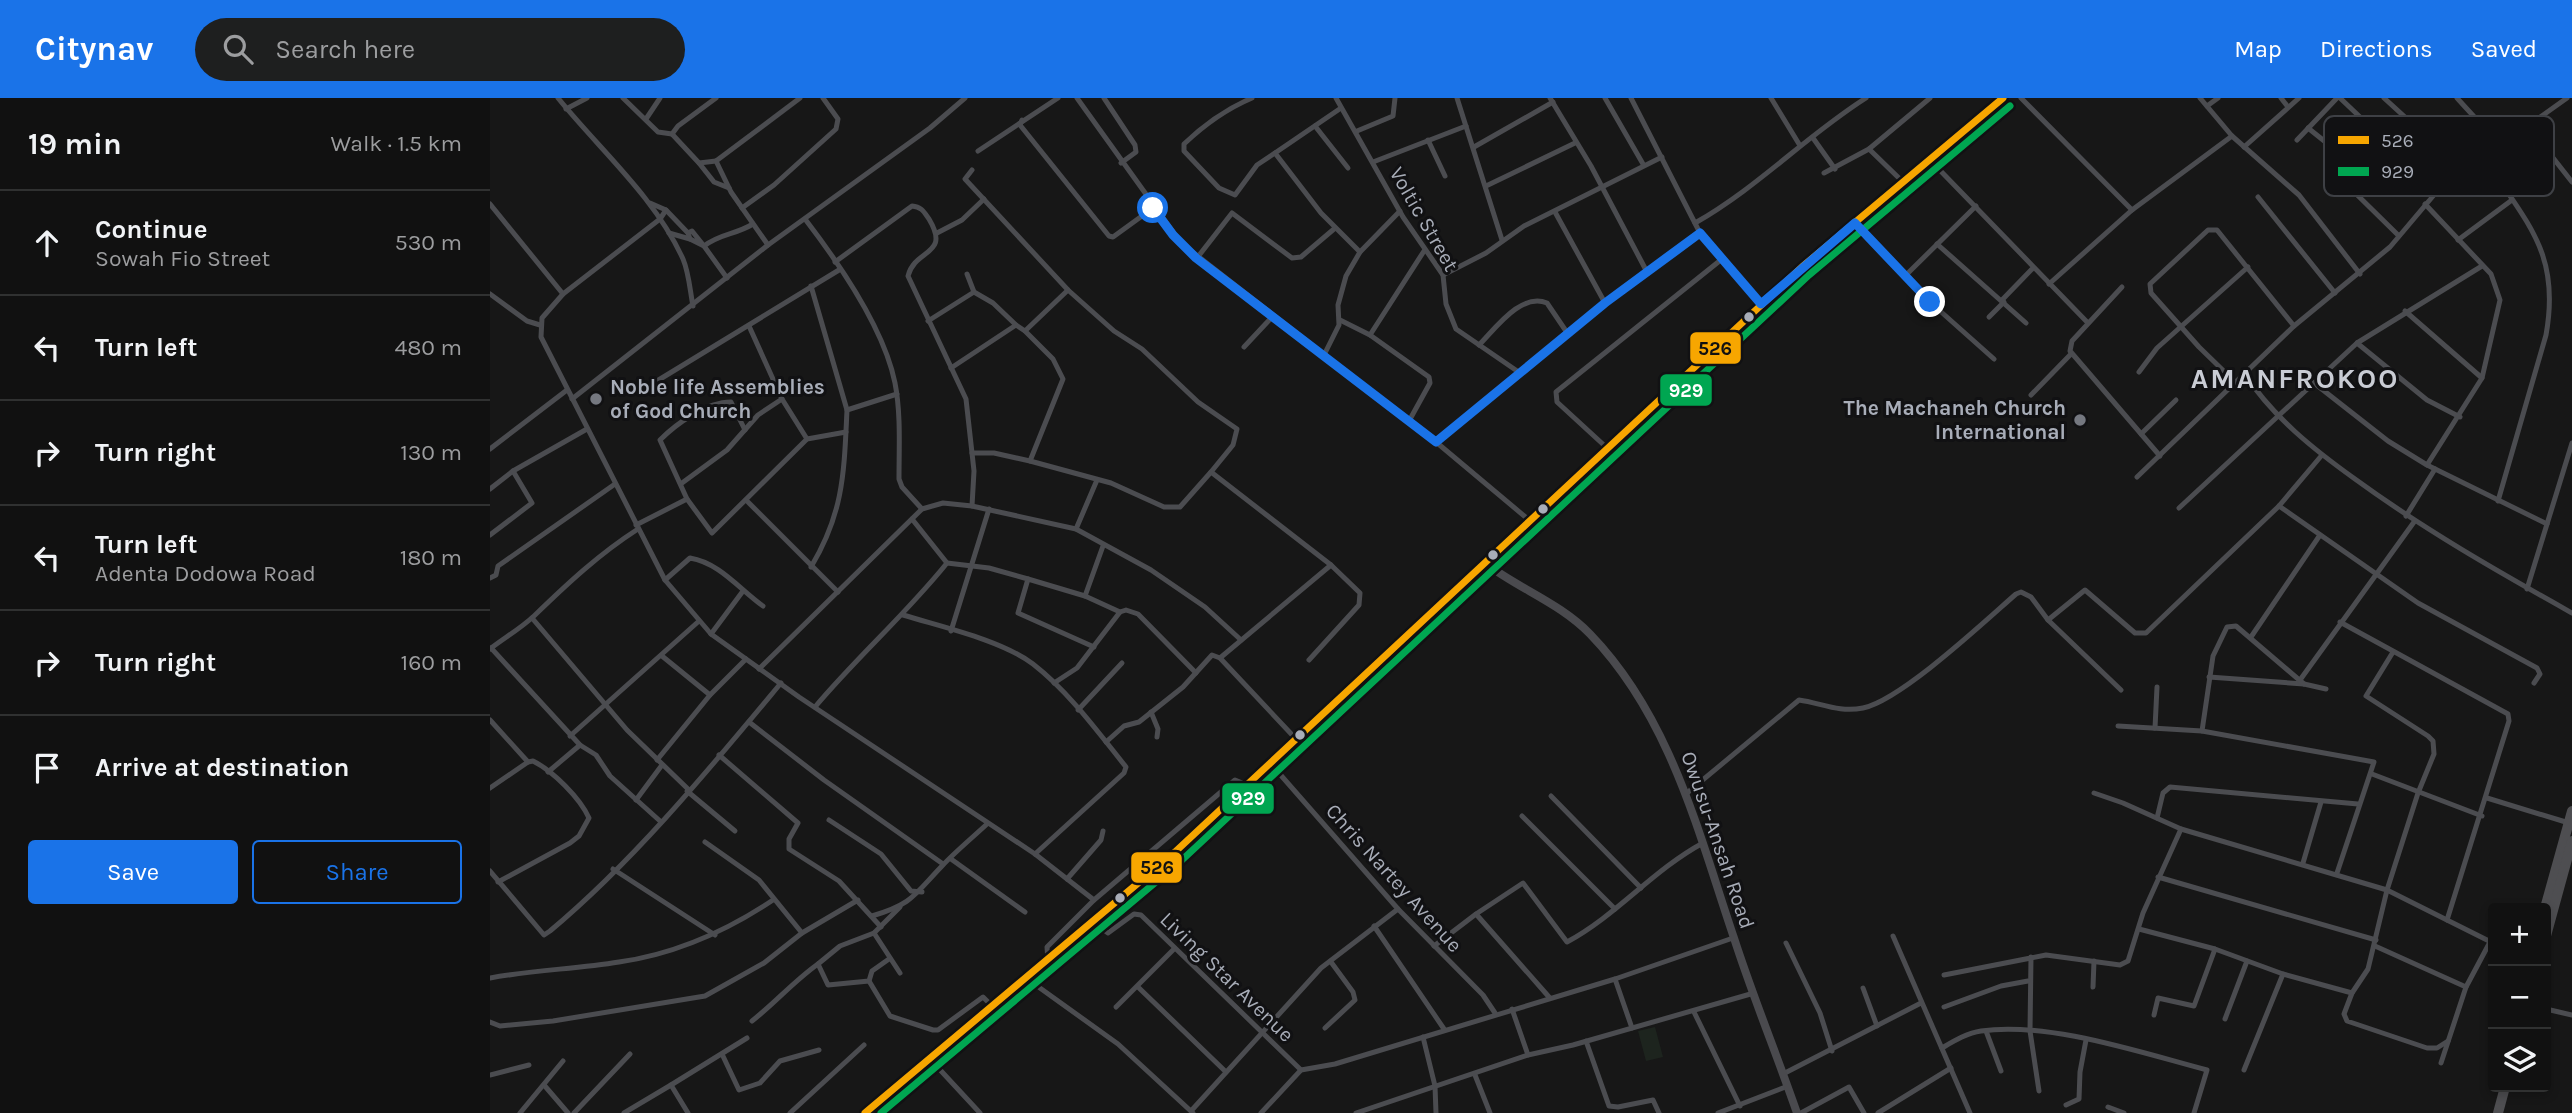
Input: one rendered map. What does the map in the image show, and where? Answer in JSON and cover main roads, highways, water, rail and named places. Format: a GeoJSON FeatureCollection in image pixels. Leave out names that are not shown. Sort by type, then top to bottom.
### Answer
{"type":"FeatureCollection","features":[{"type":"Feature","properties":{"kind":"highway"},"geometry":{"type":"LineString","coordinates":[[2546,903],[2572,811]]}},
{"type":"Feature","properties":{"kind":"highway"},"geometry":{"type":"LineString","coordinates":[[2551,918],[2572,841]]}},
{"type":"Feature","properties":{"kind":"highway"},"geometry":{"type":"LineString","coordinates":[[2492,1113],[2497,1092]]}},
{"type":"Feature","properties":{"kind":"highway"},"geometry":{"type":"LineString","coordinates":[[2498,1113],[2504,1092]]}},
{"type":"Feature","properties":{"kind":"main road"},"geometry":{"type":"LineString","coordinates":[[865,1113],[991,1005],[1094,923],[1297,741],[1605,447],[1761,304],[2003,98]]}},
{"type":"Feature","properties":{"kind":"place","name":"Noble life Assemblies of God Church"},"geometry":{"type":"Point","coordinates":[596,399]}},
{"type":"Feature","properties":{"kind":"place","name":"The Machaneh Church International"},"geometry":{"type":"Point","coordinates":[2080,420]}},
{"type":"Feature","properties":{"kind":"district","name":"AMANFROKOO"},"geometry":{"type":"Point","coordinates":[2295,378]}}]}
